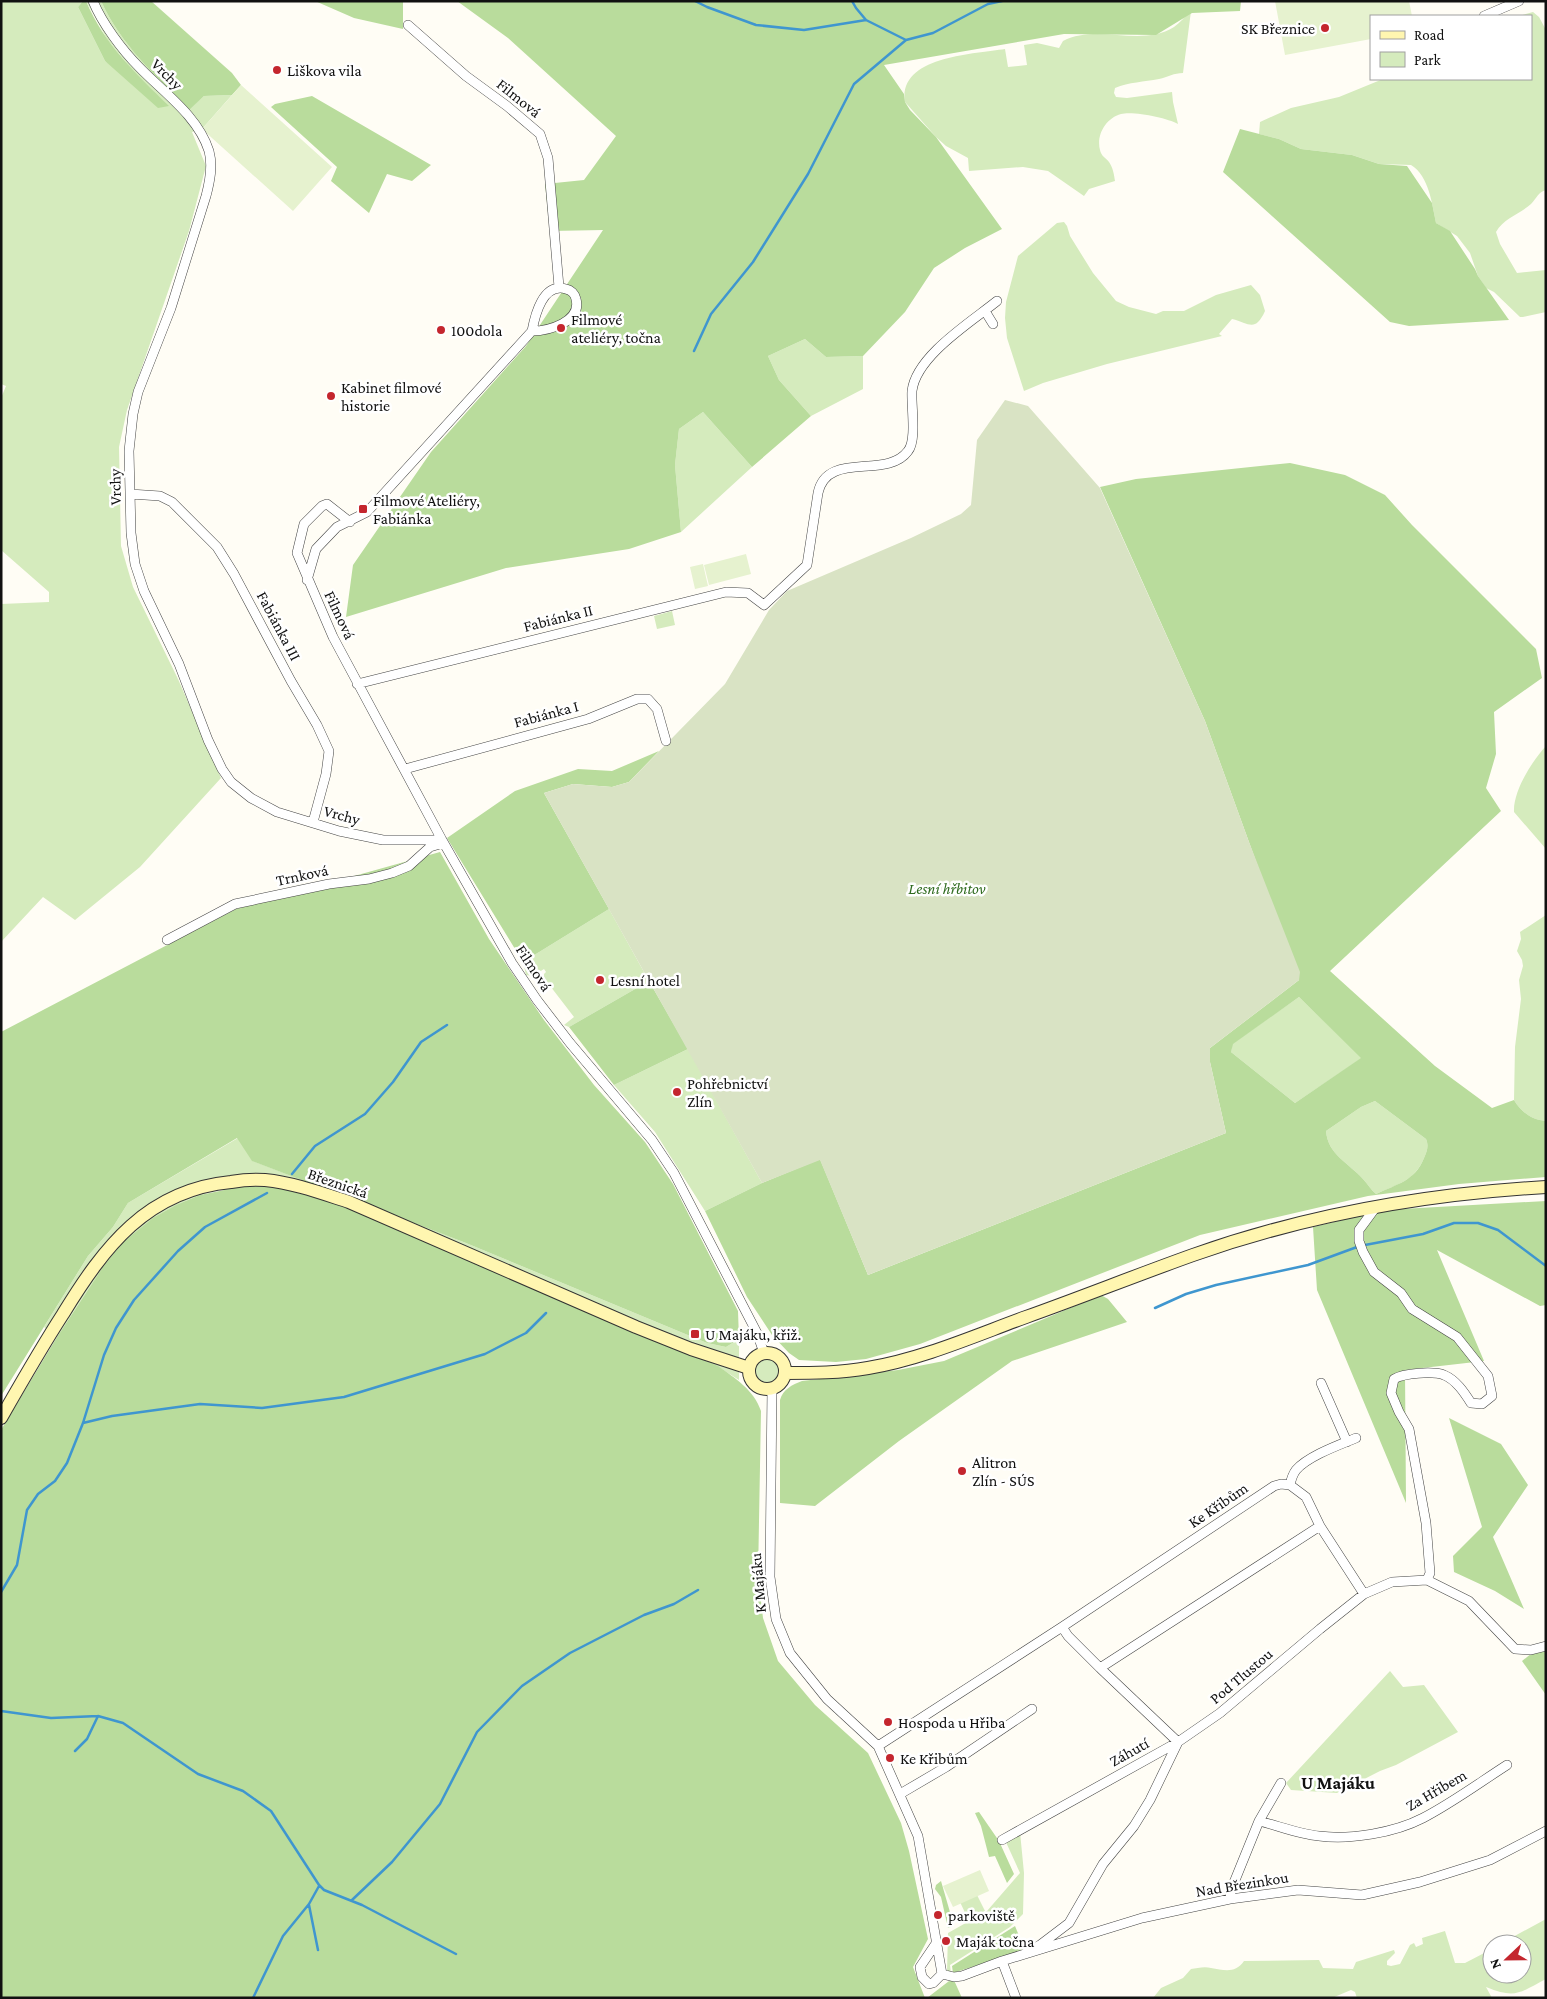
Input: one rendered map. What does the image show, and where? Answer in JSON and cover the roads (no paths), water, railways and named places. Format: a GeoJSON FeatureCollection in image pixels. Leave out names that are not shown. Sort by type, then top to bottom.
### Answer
{"type":"FeatureCollection","features":[{"type":"Feature","properties":{"kind":"main road","name":"Březnická"},"geometry":{"type":"LineString","coordinates":[[1,1418],[74,1296],[95,1264],[115,1240],[137,1220],[157,1206],[194,1188],[250,1180],[300,1186],[349,1202],[636,1327],[696,1351],[749,1368]]}},
{"type":"Feature","properties":{"kind":"main road"},"geometry":{"type":"LineString","coordinates":[[785,1373],[843,1372],[903,1361],[950,1346],[1185,1258],[1240,1240],[1376,1207],[1465,1194],[1546,1187]]}},
{"type":"Feature","properties":{"kind":"main road"},"geometry":{"type":"LineString","coordinates":[[764,1353],[778,1357],[784,1366],[785,1373],[782,1381],[772,1388],[763,1388],[755,1384],[750,1376],[749,1368],[754,1359],[764,1353]]}},
{"type":"Feature","properties":{"kind":"street","name":"Vrchy"},"geometry":{"type":"LineString","coordinates":[[93,1],[107,26],[136,65],[196,126],[208,151],[211,163],[211,179],[171,308],[138,392],[129,451],[130,494],[133,549],[144,591],[179,664],[208,740],[222,769],[231,782],[251,798],[277,812],[339,831],[384,840],[443,842]]}},
{"type":"Feature","properties":{"kind":"street"},"geometry":{"type":"LineString","coordinates":[[1486,15],[1519,1]]}},
{"type":"Feature","properties":{"kind":"street","name":"Filmová"},"geometry":{"type":"LineString","coordinates":[[307,580],[316,549],[337,527],[367,512],[532,331],[542,299],[553,288],[559,287],[548,158],[540,134],[466,76],[408,26]]}},
{"type":"Feature","properties":{"kind":"street"},"geometry":{"type":"LineString","coordinates":[[532,331],[543,331],[564,324],[572,315],[576,301],[574,294],[569,290],[559,287]]}},
{"type":"Feature","properties":{"kind":"street"},"geometry":{"type":"LineString","coordinates":[[993,324],[985,311],[997,301]]}},
{"type":"Feature","properties":{"kind":"street","name":"Fabiánka II"},"geometry":{"type":"LineString","coordinates":[[358,684],[726,592],[748,593],[764,605],[807,565],[821,482],[834,471],[898,460],[908,451],[912,443],[912,390],[917,375],[935,352],[985,311]]}},
{"type":"Feature","properties":{"kind":"street","name":"Fabiánka III"},"geometry":{"type":"LineString","coordinates":[[130,494],[160,496],[172,502],[217,547],[234,574],[291,681],[317,725],[329,751],[326,774],[313,822]]}},
{"type":"Feature","properties":{"kind":"street","name":"Filmová"},"geometry":{"type":"LineString","coordinates":[[350,522],[327,504],[322,506],[304,524],[297,553],[333,637],[405,768],[443,842],[499,941],[537,1000],[603,1084],[652,1140],[674,1173],[757,1333],[764,1353]]}},
{"type":"Feature","properties":{"kind":"street","name":"Fabiánka I"},"geometry":{"type":"LineString","coordinates":[[405,768],[588,719],[637,699],[648,699],[657,709],[666,741]]}},
{"type":"Feature","properties":{"kind":"street","name":"Trnková"},"geometry":{"type":"LineString","coordinates":[[167,940],[235,904],[392,873],[409,866],[430,848],[443,842]]}},
{"type":"Feature","properties":{"kind":"street"},"geometry":{"type":"LineString","coordinates":[[1376,1207],[1360,1230],[1363,1252],[1374,1272],[1401,1293],[1412,1309],[1457,1337],[1488,1376],[1492,1396],[1482,1404],[1471,1403],[1463,1390],[1443,1375],[1402,1374],[1394,1380],[1391,1393],[1409,1429],[1426,1522],[1430,1573],[1427,1580]]}},
{"type":"Feature","properties":{"kind":"street"},"geometry":{"type":"LineString","coordinates":[[1321,1383],[1347,1442]]}},
{"type":"Feature","properties":{"kind":"street","name":"K Majáku"},"geometry":{"type":"LineString","coordinates":[[772,1388],[770,1577],[776,1619],[790,1653],[827,1699],[878,1746],[918,1836],[942,1974]]}},
{"type":"Feature","properties":{"kind":"street"},"geometry":{"type":"LineString","coordinates":[[1356,1438],[1299,1467],[1294,1472],[1290,1485],[1306,1497],[1320,1526],[1364,1594]]}},
{"type":"Feature","properties":{"kind":"street","name":"Ke Křibům"},"geometry":{"type":"LineString","coordinates":[[878,1746],[1274,1486],[1290,1485]]}},
{"type":"Feature","properties":{"kind":"street"},"geometry":{"type":"LineString","coordinates":[[1100,1668],[1320,1526]]}},
{"type":"Feature","properties":{"kind":"street","name":"Pod Tlustou"},"geometry":{"type":"LineString","coordinates":[[1024,1954],[1040,1945],[1069,1923],[1103,1864],[1138,1820],[1150,1800],[1178,1742],[1220,1713],[1364,1594],[1392,1582],[1427,1580],[1469,1601],[1515,1649],[1531,1650],[1546,1646]]}},
{"type":"Feature","properties":{"kind":"street","name":"Záhutí"},"geometry":{"type":"LineString","coordinates":[[1002,1840],[1178,1742],[1068,1636],[1062,1626]]}},
{"type":"Feature","properties":{"kind":"street"},"geometry":{"type":"LineString","coordinates":[[900,1794],[946,1767],[1032,1709]]}},
{"type":"Feature","properties":{"kind":"street","name":"Za Hřibem"},"geometry":{"type":"LineString","coordinates":[[1259,1822],[1326,1837],[1359,1836],[1384,1831],[1423,1818],[1507,1765]]}},
{"type":"Feature","properties":{"kind":"street"},"geometry":{"type":"LineString","coordinates":[[1230,1899],[1231,1890],[1259,1822],[1281,1783]]}},
{"type":"Feature","properties":{"kind":"street","name":"Nad Březinkou"},"geometry":{"type":"LineString","coordinates":[[937,1942],[920,1967],[922,1977],[929,1984],[933,1983],[942,1974],[954,1978],[1002,1961],[1142,1918],[1230,1899],[1298,1890],[1362,1895],[1420,1882],[1490,1860],[1546,1832]]}},
{"type":"Feature","properties":{"kind":"street"},"geometry":{"type":"LineString","coordinates":[[1002,1961],[1016,1998]]}},
{"type":"Feature","properties":{"kind":"waterway"},"geometry":{"type":"LineString","coordinates":[[695,1],[756,25],[804,30],[866,20],[906,40],[933,33],[988,4],[1002,1]]}},
{"type":"Feature","properties":{"kind":"waterway"},"geometry":{"type":"LineString","coordinates":[[852,1],[866,20]]}},
{"type":"Feature","properties":{"kind":"waterway"},"geometry":{"type":"LineString","coordinates":[[694,351],[711,314],[753,262],[808,174],[854,84],[906,40]]}},
{"type":"Feature","properties":{"kind":"waterway"},"geometry":{"type":"LineString","coordinates":[[292,1174],[315,1146],[365,1114],[393,1082],[421,1042],[447,1025]]}},
{"type":"Feature","properties":{"kind":"waterway"},"geometry":{"type":"LineString","coordinates":[[1,1592],[17,1565],[27,1510],[38,1494],[55,1481],[67,1463],[83,1423],[104,1355],[116,1328],[134,1300],[178,1251],[205,1227],[267,1193]]}},
{"type":"Feature","properties":{"kind":"waterway"},"geometry":{"type":"LineString","coordinates":[[1365,1245],[1423,1234],[1454,1223],[1478,1223],[1498,1230],[1546,1266]]}},
{"type":"Feature","properties":{"kind":"waterway"},"geometry":{"type":"LineString","coordinates":[[1155,1308],[1186,1294],[1216,1285],[1308,1265],[1357,1247]]}},
{"type":"Feature","properties":{"kind":"waterway"},"geometry":{"type":"LineString","coordinates":[[83,1423],[112,1416],[200,1404],[262,1408],[344,1397],[485,1354],[526,1333],[546,1313]]}},
{"type":"Feature","properties":{"kind":"waterway"},"geometry":{"type":"LineString","coordinates":[[352,1900],[392,1862],[440,1804],[477,1732],[522,1686],[570,1653],[644,1615],[674,1604],[698,1590]]}},
{"type":"Feature","properties":{"kind":"waterway"},"geometry":{"type":"LineString","coordinates":[[1,1711],[51,1718],[98,1716],[123,1723],[198,1774],[243,1791],[271,1811],[324,1890],[362,1905],[456,1954]]}},
{"type":"Feature","properties":{"kind":"waterway"},"geometry":{"type":"LineString","coordinates":[[75,1751],[87,1739],[98,1716]]}},
{"type":"Feature","properties":{"kind":"waterway"},"geometry":{"type":"LineString","coordinates":[[253,1998],[283,1936],[309,1904],[319,1886]]}},
{"type":"Feature","properties":{"kind":"waterway"},"geometry":{"type":"LineString","coordinates":[[309,1905],[318,1950]]}},
{"type":"Feature","properties":{"kind":"place","name":"SK Březnice"},"geometry":{"type":"Point","coordinates":[1325,28]}},
{"type":"Feature","properties":{"kind":"place","name":"Liškova vila"},"geometry":{"type":"Point","coordinates":[277,70]}},
{"type":"Feature","properties":{"kind":"place","name":"Filmové ateliéry, točna"},"geometry":{"type":"Point","coordinates":[561,328]}},
{"type":"Feature","properties":{"kind":"place","name":"100dola"},"geometry":{"type":"Point","coordinates":[441,330]}},
{"type":"Feature","properties":{"kind":"place","name":"Kabinet filmové historie"},"geometry":{"type":"Point","coordinates":[331,396]}},
{"type":"Feature","properties":{"kind":"place","name":"Filmové Ateliéry, Fabiánka"},"geometry":{"type":"Point","coordinates":[363,509]}},
{"type":"Feature","properties":{"kind":"place","name":"Lesní hotel"},"geometry":{"type":"Point","coordinates":[600,980]}},
{"type":"Feature","properties":{"kind":"place","name":"Pohřebnictví Zlín"},"geometry":{"type":"Point","coordinates":[677,1092]}},
{"type":"Feature","properties":{"kind":"place","name":"U Majáku, křiž."},"geometry":{"type":"Point","coordinates":[695,1334]}},
{"type":"Feature","properties":{"kind":"place","name":"Alitron Zlín - SÚS"},"geometry":{"type":"Point","coordinates":[962,1471]}},
{"type":"Feature","properties":{"kind":"place","name":"Hospoda u Hřiba"},"geometry":{"type":"Point","coordinates":[888,1722]}},
{"type":"Feature","properties":{"kind":"place","name":"Ke Křibům"},"geometry":{"type":"Point","coordinates":[890,1758]}},
{"type":"Feature","properties":{"kind":"place","name":"parkoviště"},"geometry":{"type":"Point","coordinates":[938,1915]}},
{"type":"Feature","properties":{"kind":"place","name":"Maják točna"},"geometry":{"type":"Point","coordinates":[946,1941]}},
{"type":"Feature","properties":{"kind":"district","name":"U Majáku"},"geometry":{"type":"Point","coordinates":[1338,1783]}},
{"type":"Feature","properties":{"kind":"park label","name":"Lesní hřbitov"},"geometry":{"type":"Point","coordinates":[947,888]}}]}
